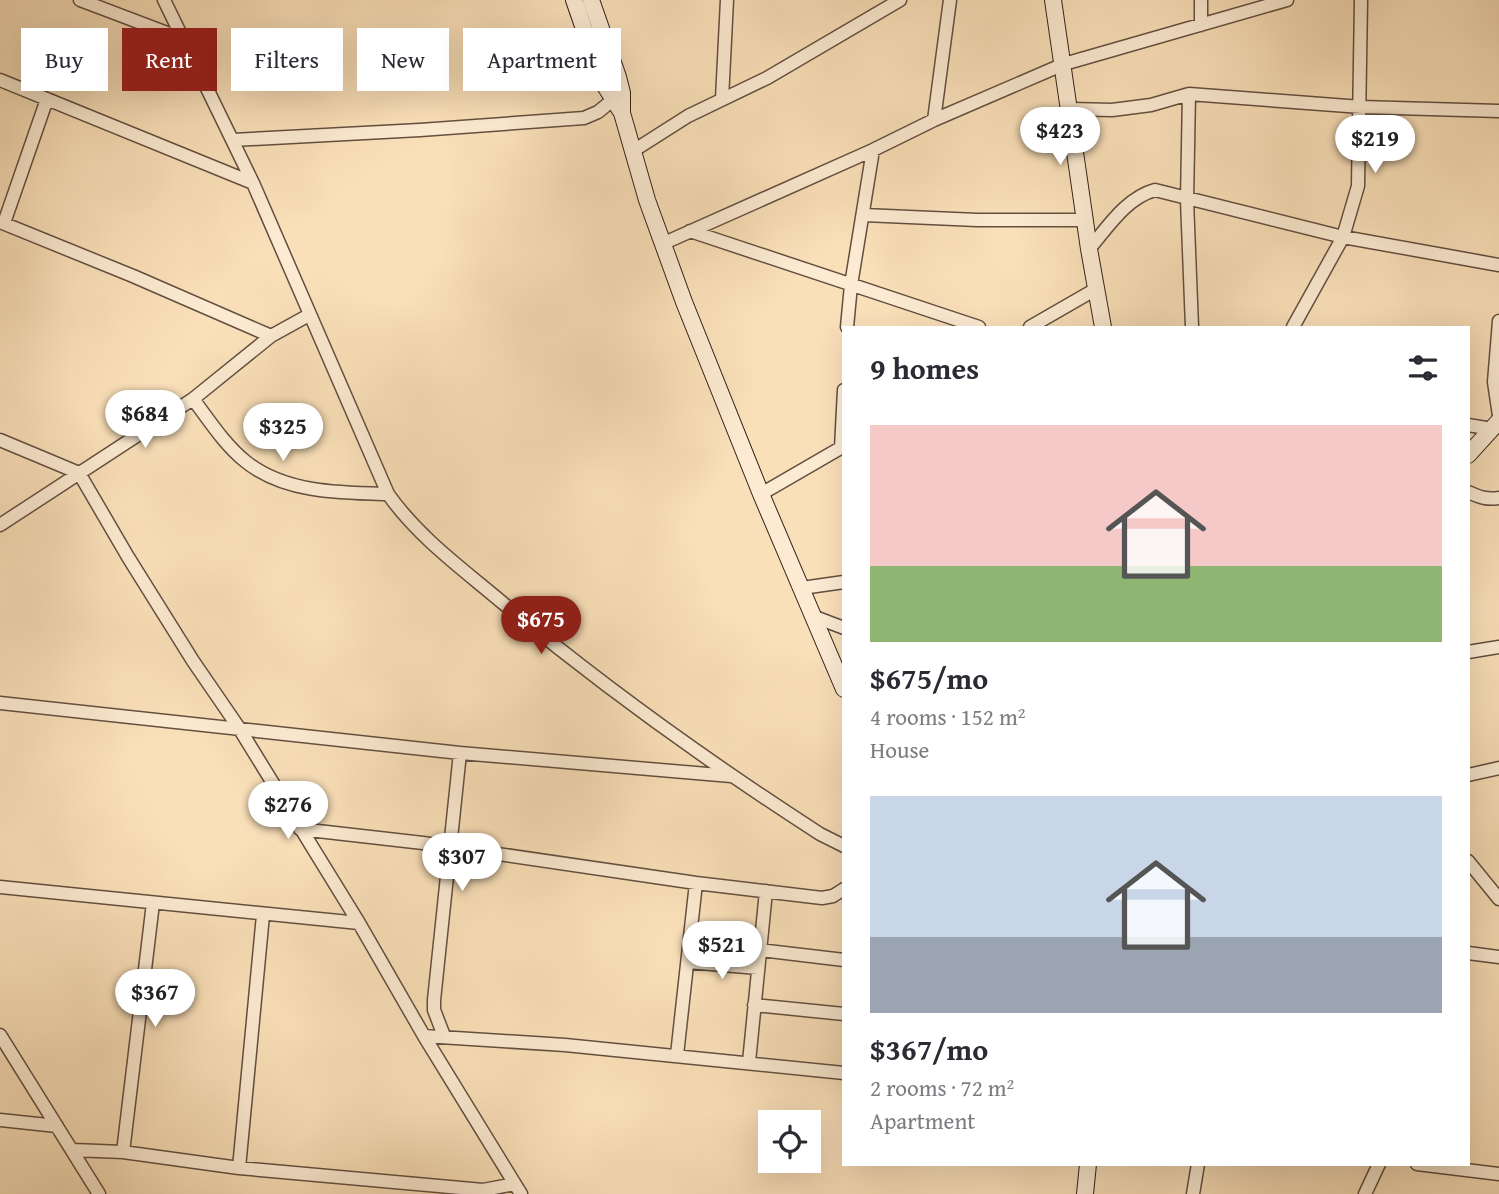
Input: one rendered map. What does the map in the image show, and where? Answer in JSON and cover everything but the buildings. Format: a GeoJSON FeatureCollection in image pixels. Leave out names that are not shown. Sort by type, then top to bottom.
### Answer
{"type":"FeatureCollection","features":[{"type":"Feature","properties":{"kind":"street"},"geometry":{"type":"LineString","coordinates":[[80,0],[154,28]]}},
{"type":"Feature","properties":{"kind":"street"},"geometry":{"type":"LineString","coordinates":[[164,0],[178,28]]}},
{"type":"Feature","properties":{"kind":"street"},"geometry":{"type":"LineString","coordinates":[[574,0],[602,81],[619,102]]}},
{"type":"Feature","properties":{"kind":"street"},"geometry":{"type":"LineString","coordinates":[[591,0],[618,77],[619,102],[662,244],[761,495],[842,684]]}},
{"type":"Feature","properties":{"kind":"street"},"geometry":{"type":"LineString","coordinates":[[722,99],[727,0]]}},
{"type":"Feature","properties":{"kind":"street"},"geometry":{"type":"LineString","coordinates":[[633,151],[688,116],[767,78],[900,0]]}},
{"type":"Feature","properties":{"kind":"street"},"geometry":{"type":"LineString","coordinates":[[934,120],[950,0]]}},
{"type":"Feature","properties":{"kind":"street"},"geometry":{"type":"LineString","coordinates":[[1054,0],[1089,248],[1103,326]]}},
{"type":"Feature","properties":{"kind":"street"},"geometry":{"type":"LineString","coordinates":[[1201,0],[1201,25]]}},
{"type":"Feature","properties":{"kind":"street"},"geometry":{"type":"LineString","coordinates":[[662,244],[1064,64],[1287,0]]}},
{"type":"Feature","properties":{"kind":"street"},"geometry":{"type":"LineString","coordinates":[[1294,326],[1343,237],[1358,186],[1361,0]]}},
{"type":"Feature","properties":{"kind":"street"},"geometry":{"type":"LineString","coordinates":[[0,80],[253,183]]}},
{"type":"Feature","properties":{"kind":"street"},"geometry":{"type":"LineString","coordinates":[[209,91],[253,183],[309,315],[348,397],[388,495],[413,526],[536,631],[668,732],[820,834],[842,845]]}},
{"type":"Feature","properties":{"kind":"street"},"geometry":{"type":"LineString","coordinates":[[1070,109],[1112,110],[1151,105],[1188,94],[1361,107],[1499,111]]}},
{"type":"Feature","properties":{"kind":"street"},"geometry":{"type":"LineString","coordinates":[[1188,94],[1187,200],[1192,326]]}},
{"type":"Feature","properties":{"kind":"street"},"geometry":{"type":"LineString","coordinates":[[47,99],[2,222],[271,337]]}},
{"type":"Feature","properties":{"kind":"street"},"geometry":{"type":"LineString","coordinates":[[233,140],[584,118],[619,102]]}},
{"type":"Feature","properties":{"kind":"street"},"geometry":{"type":"LineString","coordinates":[[848,326],[851,285],[873,150]]}},
{"type":"Feature","properties":{"kind":"street"},"geometry":{"type":"LineString","coordinates":[[1089,248],[1132,200],[1155,190],[1343,237],[1499,265]]}},
{"type":"Feature","properties":{"kind":"street"},"geometry":{"type":"LineString","coordinates":[[863,215],[977,220],[1086,220]]}},
{"type":"Feature","properties":{"kind":"street"},"geometry":{"type":"LineString","coordinates":[[690,231],[976,326]]}},
{"type":"Feature","properties":{"kind":"street"},"geometry":{"type":"LineString","coordinates":[[1032,326],[1096,289]]}},
{"type":"Feature","properties":{"kind":"street"},"geometry":{"type":"LineString","coordinates":[[0,526],[194,399],[271,337],[309,315]]}},
{"type":"Feature","properties":{"kind":"street"},"geometry":{"type":"LineString","coordinates":[[1470,453],[1497,422],[1494,382],[1499,321]]}},
{"type":"Feature","properties":{"kind":"street"},"geometry":{"type":"LineString","coordinates":[[194,399],[218,432],[245,461],[276,479],[309,489],[341,494],[388,495]]}},
{"type":"Feature","properties":{"kind":"street"},"geometry":{"type":"LineString","coordinates":[[1470,425],[1497,422]]}},
{"type":"Feature","properties":{"kind":"street"},"geometry":{"type":"LineString","coordinates":[[0,440],[79,473],[157,603],[239,728],[359,923],[424,1036],[518,1189],[483,1190],[239,1168],[123,1152],[73,1150]]}},
{"type":"Feature","properties":{"kind":"street"},"geometry":{"type":"LineString","coordinates":[[761,495],[842,447]]}},
{"type":"Feature","properties":{"kind":"street"},"geometry":{"type":"LineString","coordinates":[[1470,493],[1490,499],[1499,498]]}},
{"type":"Feature","properties":{"kind":"street"},"geometry":{"type":"LineString","coordinates":[[802,588],[842,582]]}},
{"type":"Feature","properties":{"kind":"street"},"geometry":{"type":"LineString","coordinates":[[815,617],[842,627]]}},
{"type":"Feature","properties":{"kind":"street"},"geometry":{"type":"LineString","coordinates":[[1470,652],[1499,647]]}},
{"type":"Feature","properties":{"kind":"street"},"geometry":{"type":"LineString","coordinates":[[0,703],[460,753],[731,776]]}},
{"type":"Feature","properties":{"kind":"street"},"geometry":{"type":"LineString","coordinates":[[444,1036],[434,1010],[434,1000],[460,753]]}},
{"type":"Feature","properties":{"kind":"street"},"geometry":{"type":"LineString","coordinates":[[1470,775],[1499,768]]}},
{"type":"Feature","properties":{"kind":"street"},"geometry":{"type":"LineString","coordinates":[[300,829],[822,898],[842,890]]}},
{"type":"Feature","properties":{"kind":"street"},"geometry":{"type":"LineString","coordinates":[[1470,863],[1499,899]]}},
{"type":"Feature","properties":{"kind":"street"},"geometry":{"type":"LineString","coordinates":[[677,1055],[696,883]]}},
{"type":"Feature","properties":{"kind":"street"},"geometry":{"type":"LineString","coordinates":[[0,887],[359,923]]}},
{"type":"Feature","properties":{"kind":"street"},"geometry":{"type":"LineString","coordinates":[[749,1062],[766,891]]}},
{"type":"Feature","properties":{"kind":"street"},"geometry":{"type":"LineString","coordinates":[[123,1152],[153,903]]}},
{"type":"Feature","properties":{"kind":"street"},"geometry":{"type":"LineString","coordinates":[[239,1168],[263,915]]}},
{"type":"Feature","properties":{"kind":"street"},"geometry":{"type":"LineString","coordinates":[[760,950],[842,960]]}},
{"type":"Feature","properties":{"kind":"street"},"geometry":{"type":"LineString","coordinates":[[1470,953],[1499,957]]}},
{"type":"Feature","properties":{"kind":"street"},"geometry":{"type":"LineString","coordinates":[[688,962],[758,968]]}},
{"type":"Feature","properties":{"kind":"street"},"geometry":{"type":"LineString","coordinates":[[754,1005],[842,1014]]}},
{"type":"Feature","properties":{"kind":"street"},"geometry":{"type":"LineString","coordinates":[[0,1035],[99,1194]]}},
{"type":"Feature","properties":{"kind":"street"},"geometry":{"type":"LineString","coordinates":[[424,1036],[677,1055],[842,1073]]}},
{"type":"Feature","properties":{"kind":"street"},"geometry":{"type":"LineString","coordinates":[[0,1120],[57,1126]]}},
{"type":"Feature","properties":{"kind":"street"},"geometry":{"type":"LineString","coordinates":[[1084,1194],[1088,1166]]}},
{"type":"Feature","properties":{"kind":"street"},"geometry":{"type":"LineString","coordinates":[[1193,1194],[1198,1166]]}},
{"type":"Feature","properties":{"kind":"street"},"geometry":{"type":"LineString","coordinates":[[1365,1194],[1378,1166]]}},
{"type":"Feature","properties":{"kind":"street"},"geometry":{"type":"LineString","coordinates":[[1433,1166],[1499,1174]]}}]}
